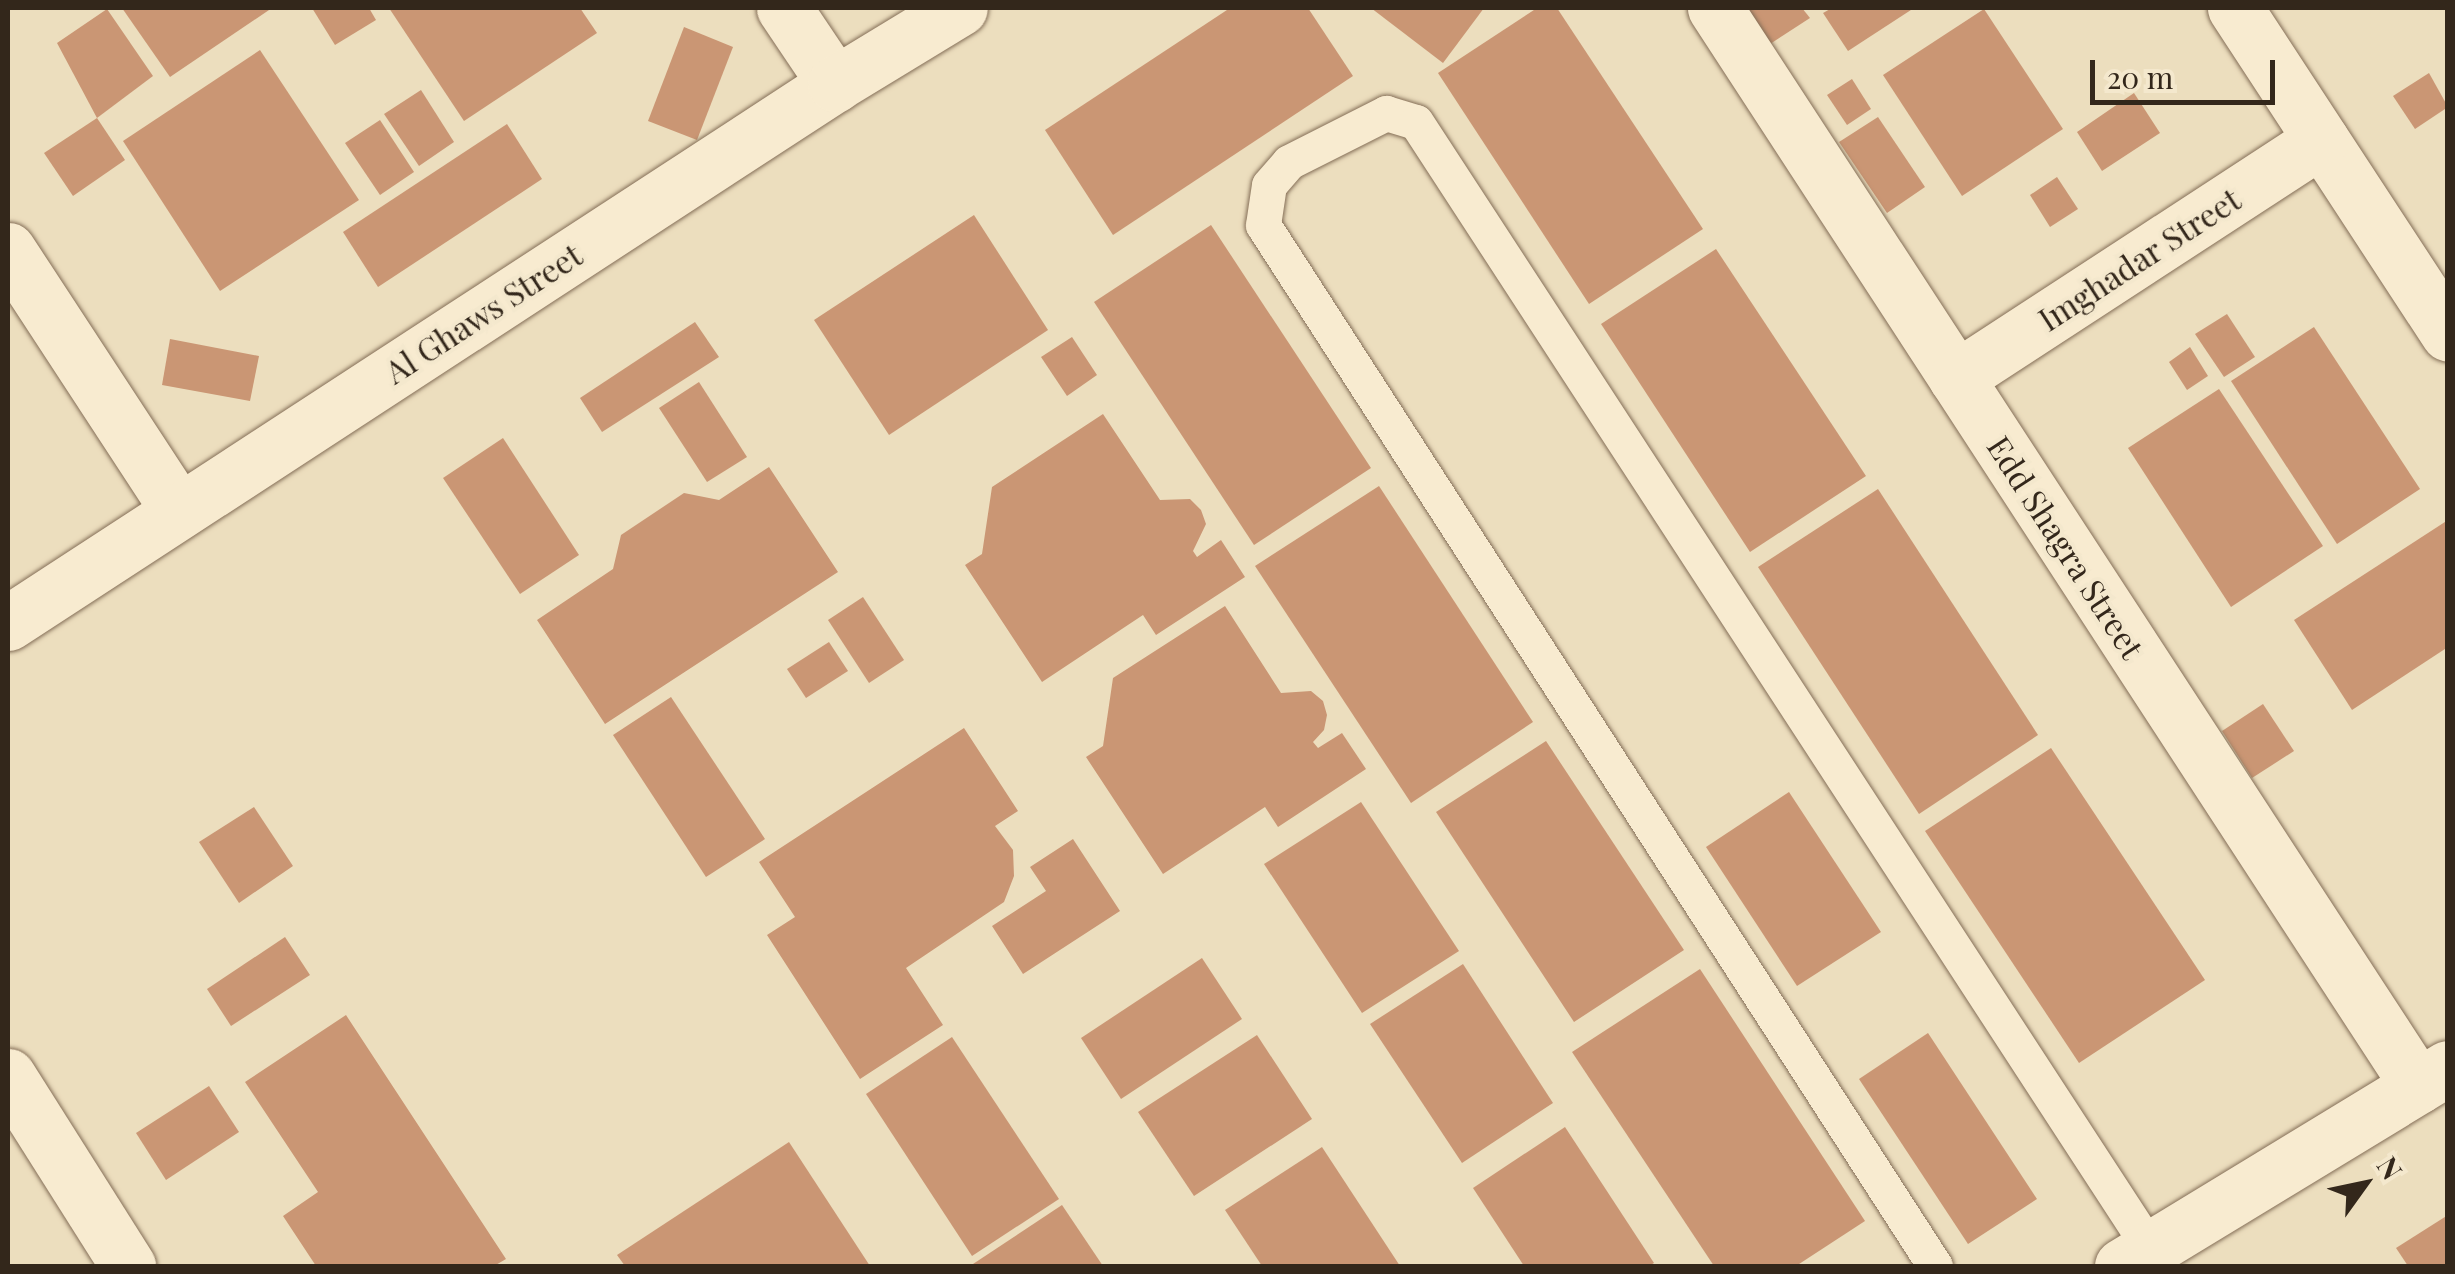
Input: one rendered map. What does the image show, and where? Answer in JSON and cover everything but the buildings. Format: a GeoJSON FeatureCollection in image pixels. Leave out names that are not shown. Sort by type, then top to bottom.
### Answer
{"type":"FeatureCollection","features":[{"type":"Feature","properties":{"kind":"street"},"geometry":{"type":"LineString","coordinates":[[784,8],[835,84]]}},
{"type":"Feature","properties":{"kind":"street","name":"Al Ghaws Street"},"geometry":{"type":"LineString","coordinates":[[8,623],[835,84],[960,8]]}},
{"type":"Feature","properties":{"kind":"street","name":"Edd Shagra Street"},"geometry":{"type":"LineString","coordinates":[[1715,8],[1956,378],[2433,1077]]}},
{"type":"Feature","properties":{"kind":"street"},"geometry":{"type":"LineString","coordinates":[[2235,8],[2448,334]]}},
{"type":"Feature","properties":{"kind":"street","name":"Imghadar Street"},"geometry":{"type":"LineString","coordinates":[[1956,378],[2321,140]]}},
{"type":"Feature","properties":{"kind":"street"},"geometry":{"type":"LineString","coordinates":[[8,250],[179,511]]}},
{"type":"Feature","properties":{"kind":"street"},"geometry":{"type":"LineString","coordinates":[[8,1076],[128,1266]]}},
{"type":"Feature","properties":{"kind":"street"},"geometry":{"type":"LineString","coordinates":[[2137,1258],[2433,1077]]}},
{"type":"Feature","properties":{"kind":"lane"},"geometry":{"type":"LineString","coordinates":[[1935,1266],[1263,225],[1269,184],[1288,162],[1386,113],[1416,122],[2137,1258]]}}]}
